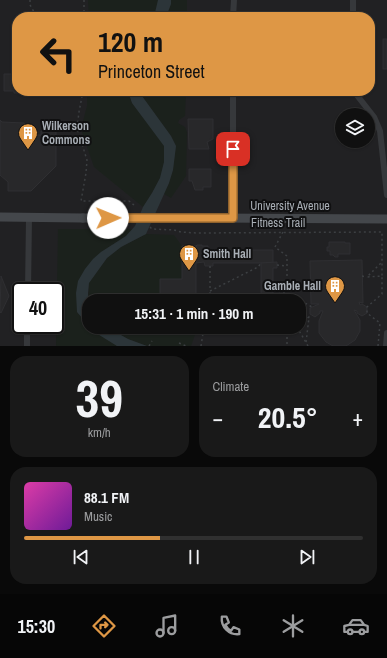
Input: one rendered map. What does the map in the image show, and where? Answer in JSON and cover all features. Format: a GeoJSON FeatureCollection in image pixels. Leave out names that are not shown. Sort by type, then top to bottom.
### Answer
{"type":"FeatureCollection","features":[{"type":"Feature","properties":{"kind":"street"},"geometry":{"type":"LineString","coordinates":[[234,0],[234,12]]}},
{"type":"Feature","properties":{"kind":"street"},"geometry":{"type":"LineString","coordinates":[[353,0],[353,12]]}},
{"type":"Feature","properties":{"kind":"street"},"geometry":{"type":"LineString","coordinates":[[233,96],[233,218]]}},
{"type":"Feature","properties":{"kind":"street"},"geometry":{"type":"LineString","coordinates":[[358,96],[374,117],[380,131],[387,195]]}},
{"type":"Feature","properties":{"kind":"street","name":"University Avenue"},"geometry":{"type":"LineString","coordinates":[[0,218],[387,219]]}},
{"type":"Feature","properties":{"kind":"street"},"geometry":{"type":"LineString","coordinates":[[28,282],[29,218]]}},
{"type":"Feature","properties":{"kind":"street"},"geometry":{"type":"LineString","coordinates":[[386,346],[387,333]]}},
{"type":"Feature","properties":{"kind":"street"},"geometry":{"type":"LineString","coordinates":[[27,346],[28,334]]}},
{"type":"Feature","properties":{"kind":"path"},"geometry":{"type":"LineString","coordinates":[[30,0],[30,5],[34,12]]}},
{"type":"Feature","properties":{"kind":"path"},"geometry":{"type":"LineString","coordinates":[[84,0],[84,12]]}},
{"type":"Feature","properties":{"kind":"path"},"geometry":{"type":"LineString","coordinates":[[82,96],[78,112],[77,128],[86,160],[86,173],[81,201],[129,201],[134,205]]}},
{"type":"Feature","properties":{"kind":"path","name":"Fitness Trail"},"geometry":{"type":"LineString","coordinates":[[150,227],[152,229],[182,232],[382,232],[382,262]]}},
{"type":"Feature","properties":{"kind":"path"},"geometry":{"type":"LineString","coordinates":[[283,232],[275,247],[287,256],[287,293]]}},
{"type":"Feature","properties":{"kind":"path"},"geometry":{"type":"LineString","coordinates":[[378,346],[380,323],[367,313],[367,307],[382,294],[382,262]]}},
{"type":"Feature","properties":{"kind":"path"},"geometry":{"type":"LineString","coordinates":[[367,277],[382,262]]}},
{"type":"Feature","properties":{"kind":"path"},"geometry":{"type":"LineString","coordinates":[[210,291],[258,267],[261,263]]}},
{"type":"Feature","properties":{"kind":"path"},"geometry":{"type":"LineString","coordinates":[[277,265],[286,266]]}},
{"type":"Feature","properties":{"kind":"path"},"geometry":{"type":"LineString","coordinates":[[208,294],[210,293],[210,266]]}},
{"type":"Feature","properties":{"kind":"path"},"geometry":{"type":"LineString","coordinates":[[362,276],[382,276]]}},
{"type":"Feature","properties":{"kind":"path"},"geometry":{"type":"LineString","coordinates":[[273,294],[287,293],[312,307]]}},
{"type":"Feature","properties":{"kind":"path"},"geometry":{"type":"LineString","coordinates":[[306,319],[312,315]]}},
{"type":"Feature","properties":{"kind":"path"},"geometry":{"type":"LineString","coordinates":[[306,343],[309,317]]}},
{"type":"Feature","properties":{"kind":"path"},"geometry":{"type":"LineString","coordinates":[[201,346],[203,334]]}},
{"type":"Feature","properties":{"kind":"path"},"geometry":{"type":"LineString","coordinates":[[286,334],[287,346]]}},
{"type":"Feature","properties":{"kind":"path"},"geometry":{"type":"LineString","coordinates":[[301,334],[308,346]]}},
{"type":"Feature","properties":{"kind":"path"},"geometry":{"type":"LineString","coordinates":[[149,346],[152,342]]}},
{"type":"Feature","properties":{"kind":"path"},"geometry":{"type":"LineString","coordinates":[[179,343],[186,346]]}},
{"type":"Feature","properties":{"kind":"shaded area"},"geometry":{"type":"Polygon","coordinates":[[[0,0],[387,0],[387,346],[0,346],[0,0]]]}},
{"type":"Feature","properties":{"kind":"shaded area"},"geometry":{"type":"Polygon","coordinates":[[[88,0],[158,0],[155,12],[89,12],[88,0]]]}},
{"type":"Feature","properties":{"kind":"shaded area"},"geometry":{"type":"Polygon","coordinates":[[[158,0],[171,0],[168,12],[155,12],[158,0]]]}},
{"type":"Feature","properties":{"kind":"shaded area"},"geometry":{"type":"Polygon","coordinates":[[[171,0],[187,0],[187,12],[168,12],[171,0]]]}},
{"type":"Feature","properties":{"kind":"shaded area"},"geometry":{"type":"Polygon","coordinates":[[[87,96],[130,96],[132,103],[165,146],[164,162],[160,178],[143,207],[94,167],[81,129],[87,106],[87,96]]]}},
{"type":"Feature","properties":{"kind":"shaded area"},"geometry":{"type":"Polygon","coordinates":[[[130,96],[142,96],[171,136],[176,146],[173,170],[169,183],[146,234],[121,247],[107,258],[89,283],[88,294],[82,294],[82,318],[77,312],[76,293],[78,281],[93,259],[126,236],[135,226],[143,207],[160,178],[164,162],[164,146],[132,103],[130,96]]]}},
{"type":"Feature","properties":{"kind":"shaded area"},"geometry":{"type":"Polygon","coordinates":[[[142,96],[186,96],[185,116],[179,120],[178,123],[185,127],[187,132],[186,176],[171,198],[164,194],[173,170],[176,146],[171,136],[142,96]]]}},
{"type":"Feature","properties":{"kind":"shaded area"},"geometry":{"type":"Polygon","coordinates":[[[58,229],[132,229],[126,236],[101,252],[84,294],[82,294],[82,300],[77,312],[82,318],[82,334],[99,334],[117,346],[56,346],[56,334],[64,334],[64,282],[57,282],[58,229]]]}},
{"type":"Feature","properties":{"kind":"shaded area"},"geometry":{"type":"Polygon","coordinates":[[[146,234],[174,235],[182,246],[182,279],[160,279],[160,294],[89,294],[89,283],[107,258],[121,247],[146,234]]]}},
{"type":"Feature","properties":{"kind":"shaded area"},"geometry":{"type":"Polygon","coordinates":[[[98,334],[119,334],[147,346],[117,346],[98,334]]]}},
{"type":"Feature","properties":{"kind":"shaded area"},"geometry":{"type":"Polygon","coordinates":[[[118,334],[195,334],[191,346],[147,346],[118,334]]]}},
{"type":"Feature","properties":{"kind":"building"},"geometry":{"type":"Polygon","coordinates":[[[383,39],[387,39],[387,69],[383,69],[383,39]]]}},
{"type":"Feature","properties":{"kind":"building"},"geometry":{"type":"Polygon","coordinates":[[[4,74],[12,74],[12,91],[4,91],[4,74]]]}},
{"type":"Feature","properties":{"kind":"building"},"geometry":{"type":"Polygon","coordinates":[[[188,119],[213,119],[213,139],[207,142],[209,149],[189,149],[188,119]]]}},
{"type":"Feature","properties":{"kind":"building","name":"Wilkerson Commons"},"geometry":{"type":"Polygon","coordinates":[[[0,120],[2,122],[24,123],[37,135],[41,135],[41,131],[56,131],[56,166],[31,191],[8,191],[8,182],[0,175],[0,120]]]}},
{"type":"Feature","properties":{"kind":"building"},"geometry":{"type":"Polygon","coordinates":[[[189,169],[211,169],[211,187],[203,187],[203,190],[195,190],[192,181],[189,181],[189,169]]]}},
{"type":"Feature","properties":{"kind":"building"},"geometry":{"type":"Polygon","coordinates":[[[329,242],[350,243],[350,254],[338,254],[338,257],[330,255],[330,251],[327,251],[329,242]]]}},
{"type":"Feature","properties":{"kind":"building"},"geometry":{"type":"Polygon","coordinates":[[[197,245],[208,246],[208,250],[273,250],[273,263],[213,263],[213,266],[205,266],[204,262],[196,263],[197,245]]]}},
{"type":"Feature","properties":{"kind":"building","name":"Smith Hall"},"geometry":{"type":"Polygon","coordinates":[[[182,246],[196,246],[196,294],[160,294],[160,279],[182,279],[182,246]]]}},
{"type":"Feature","properties":{"kind":"building","name":"Gamble Hall"},"geometry":{"type":"Polygon","coordinates":[[[362,260],[363,303],[359,302],[360,305],[362,304],[367,307],[367,313],[362,316],[354,310],[360,320],[360,331],[355,340],[346,346],[333,346],[326,342],[319,333],[319,321],[323,311],[320,311],[320,313],[315,317],[310,314],[310,308],[319,304],[311,304],[310,261],[362,260]]]}},
{"type":"Feature","properties":{"kind":"building"},"geometry":{"type":"Polygon","coordinates":[[[277,262],[277,268],[273,268],[273,294],[261,294],[261,263],[277,262]]]}},
{"type":"Feature","properties":{"kind":"building"},"geometry":{"type":"Polygon","coordinates":[[[1,276],[9,296],[1,313],[0,312],[1,276]]]}},
{"type":"Feature","properties":{"kind":"place","name":"Wilkerson Commons"},"geometry":{"type":"Point","coordinates":[28,150]}},
{"type":"Feature","properties":{"kind":"place","name":"Smith Hall"},"geometry":{"type":"Point","coordinates":[189,271]}},
{"type":"Feature","properties":{"kind":"place","name":"Gamble Hall"},"geometry":{"type":"Point","coordinates":[335,303]}},
{"type":"Feature","properties":{"kind":"route"},"geometry":{"type":"LineString","coordinates":[[108,218],[233,218],[233,149]]}}]}
